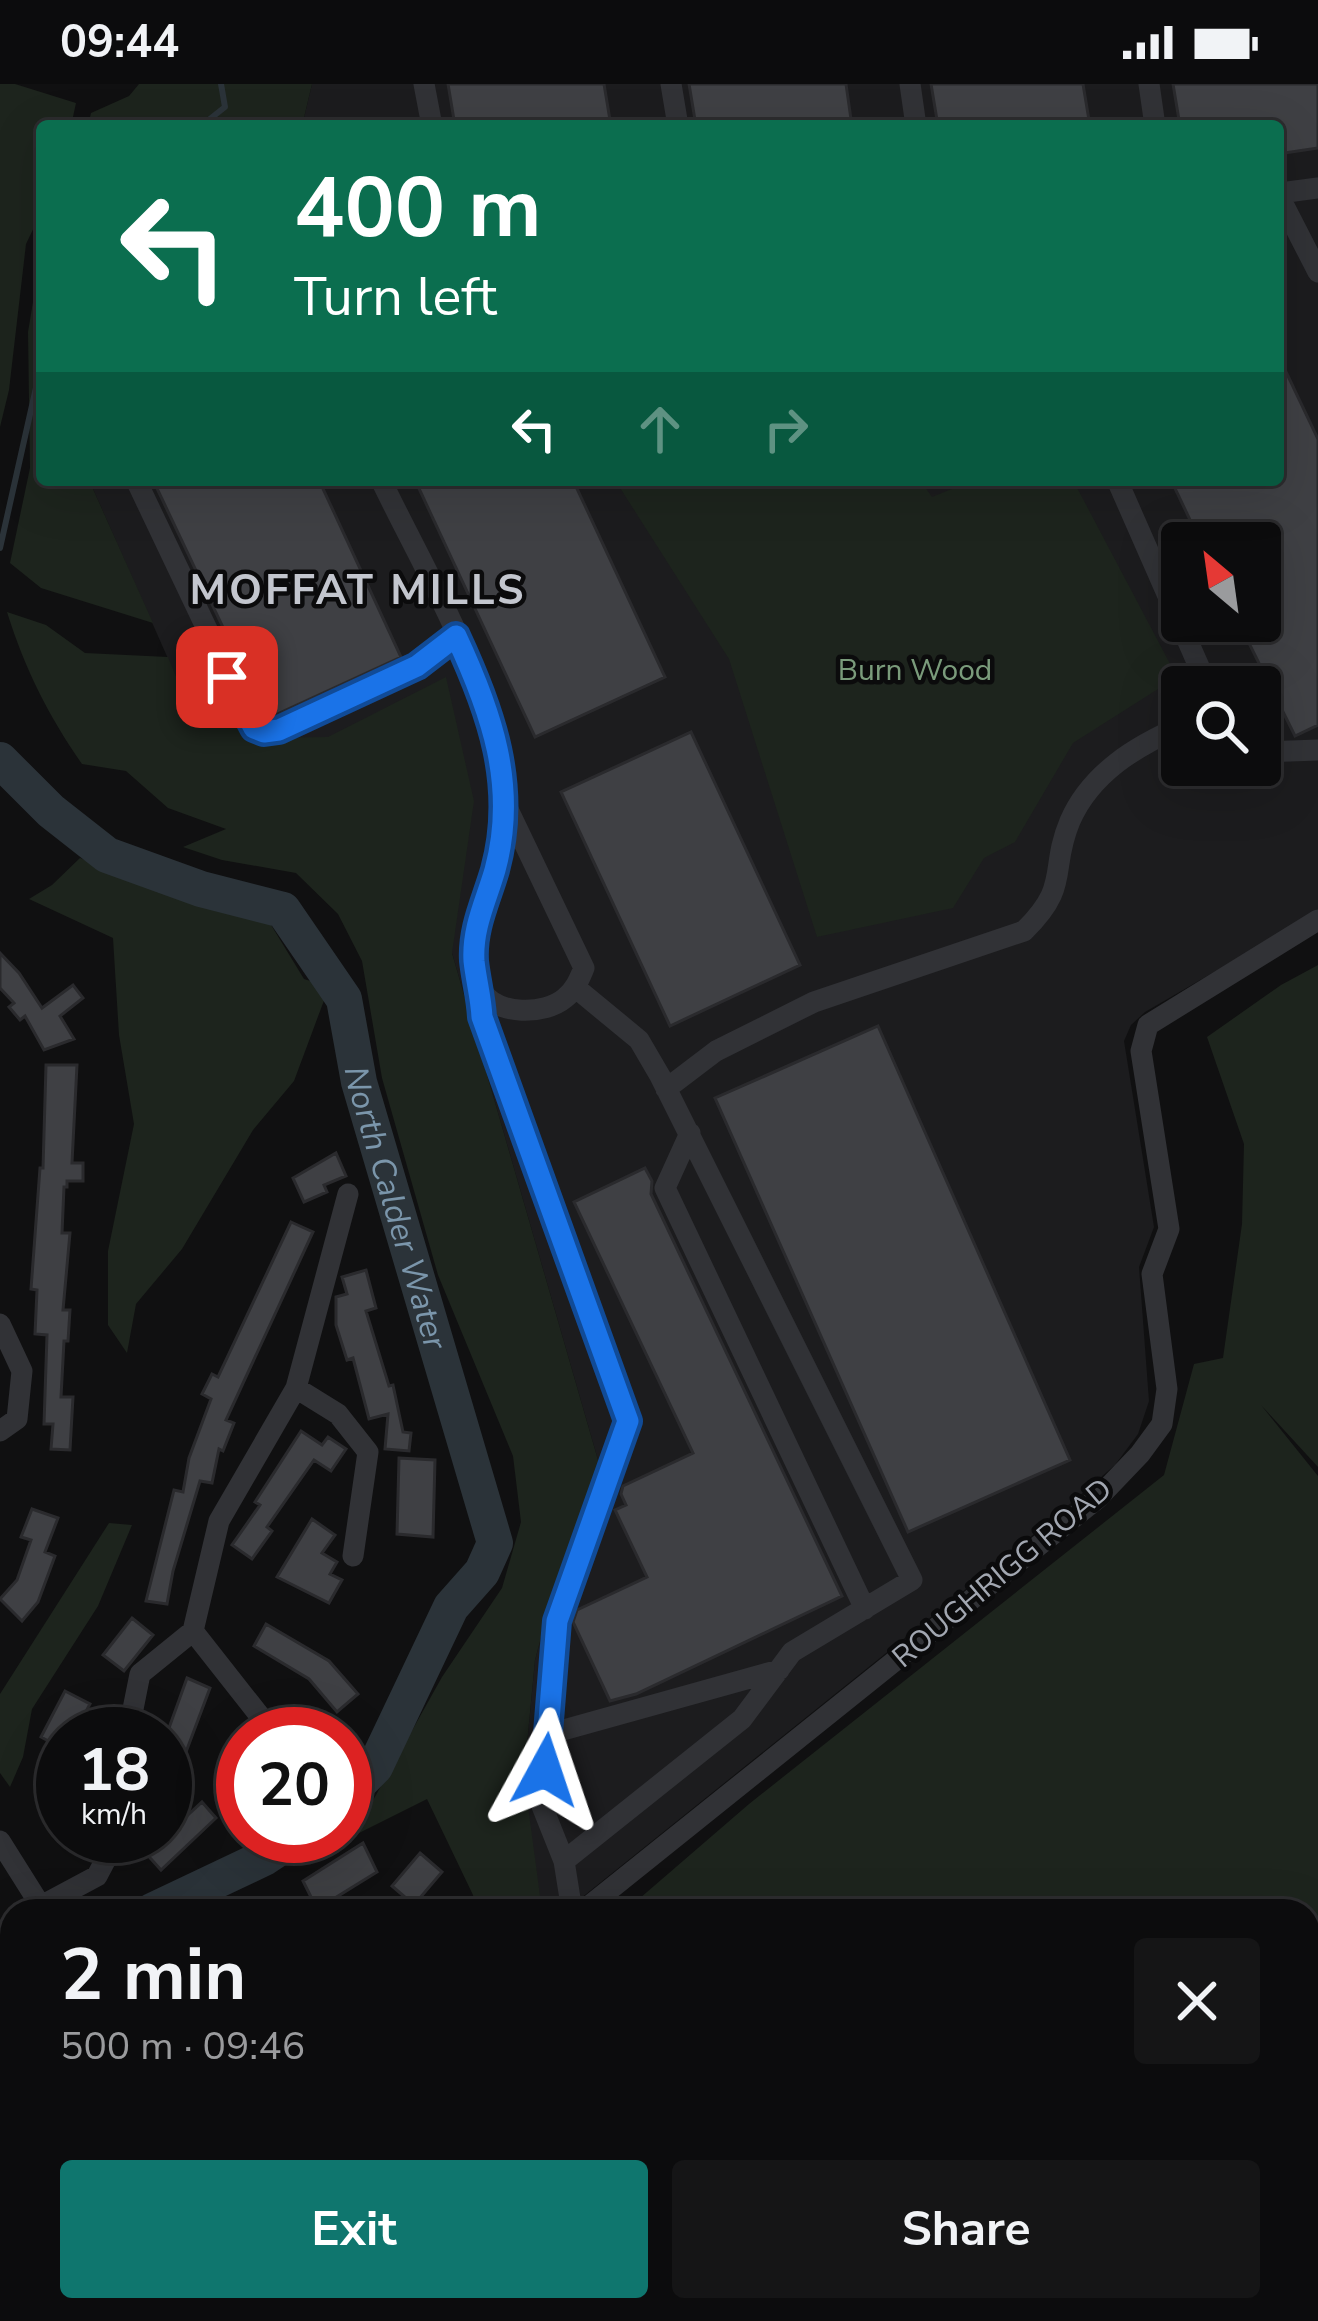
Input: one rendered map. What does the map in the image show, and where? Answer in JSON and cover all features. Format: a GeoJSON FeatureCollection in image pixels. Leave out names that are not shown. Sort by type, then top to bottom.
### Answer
{"type":"FeatureCollection","features":[{"type":"Feature","properties":{"kind":"street"},"geometry":{"type":"LineString","coordinates":[[424,84],[430,120]]}},
{"type":"Feature","properties":{"kind":"street"},"geometry":{"type":"LineString","coordinates":[[671,84],[677,120]]}},
{"type":"Feature","properties":{"kind":"street"},"geometry":{"type":"LineString","coordinates":[[910,84],[915,120]]}},
{"type":"Feature","properties":{"kind":"street"},"geometry":{"type":"LineString","coordinates":[[1149,84],[1154,120]]}},
{"type":"Feature","properties":{"kind":"street"},"geometry":{"type":"LineString","coordinates":[[1284,193],[1318,188]]}},
{"type":"Feature","properties":{"kind":"street"},"geometry":{"type":"LineString","coordinates":[[1284,204],[1318,272]]}},
{"type":"Feature","properties":{"kind":"street"},"geometry":{"type":"LineString","coordinates":[[139,486],[254,728],[279,730],[417,666],[456,636]]}},
{"type":"Feature","properties":{"kind":"street"},"geometry":{"type":"LineString","coordinates":[[384,486],[486,699],[500,753],[503,799],[496,868],[479,912],[474,960],[482,1017],[628,1421],[557,1621],[542,1805],[564,1862],[570,1899]]}},
{"type":"Feature","properties":{"kind":"street"},"geometry":{"type":"LineString","coordinates":[[1120,486],[1199,666]]}},
{"type":"Feature","properties":{"kind":"street"},"geometry":{"type":"LineString","coordinates":[[666,1088],[716,1051],[814,1002],[1024,931],[1048,907],[1069,824],[1094,782],[1142,743],[1161,735]]}},
{"type":"Feature","properties":{"kind":"street"},"geometry":{"type":"LineString","coordinates":[[1281,751],[1318,750]]}},
{"type":"Feature","properties":{"kind":"street"},"geometry":{"type":"LineString","coordinates":[[481,991],[496,1004],[524,1011],[560,1003],[575,988],[584,968],[503,799]]}},
{"type":"Feature","properties":{"kind":"street","name":"ROUGHRIGG ROAD"},"geometry":{"type":"LineString","coordinates":[[598,1899],[1098,1498],[1140,1454],[1162,1424],[1167,1389],[1152,1274],[1169,1229],[1141,1051],[1148,1025],[1318,920]]}},
{"type":"Feature","properties":{"kind":"street"},"geometry":{"type":"LineString","coordinates":[[564,1862],[742,1719],[793,1652],[912,1580],[639,1040],[575,988]]}},
{"type":"Feature","properties":{"kind":"street"},"geometry":{"type":"LineString","coordinates":[[690,1133],[665,1188],[865,1609]]}},
{"type":"Feature","properties":{"kind":"street"},"geometry":{"type":"LineString","coordinates":[[133,1707],[140,1674],[194,1631],[219,1521],[296,1388],[348,1195]]}},
{"type":"Feature","properties":{"kind":"street"},"geometry":{"type":"LineString","coordinates":[[0,1324],[22,1371],[17,1419],[0,1431]]}},
{"type":"Feature","properties":{"kind":"street"},"geometry":{"type":"LineString","coordinates":[[296,1388],[338,1414],[368,1452],[353,1556]]}},
{"type":"Feature","properties":{"kind":"street"},"geometry":{"type":"LineString","coordinates":[[194,1631],[253,1707]]}},
{"type":"Feature","properties":{"kind":"street"},"geometry":{"type":"LineString","coordinates":[[549,1734],[779,1670]]}},
{"type":"Feature","properties":{"kind":"street"},"geometry":{"type":"LineString","coordinates":[[0,1841],[36,1899]]}},
{"type":"Feature","properties":{"kind":"street"},"geometry":{"type":"LineString","coordinates":[[59,1899],[97,1876],[104,1863]]}},
{"type":"Feature","properties":{"kind":"shaded area"},"geometry":{"type":"Polygon","coordinates":[[[312,84],[1318,84],[1318,912],[1145,1012],[1131,1025],[1124,1041],[1154,1227],[1139,1267],[1149,1401],[1138,1434],[1115,1465],[1049,1522],[580,1899],[540,1899],[524,1776],[535,1660],[551,1600],[600,1467],[452,953],[255,738],[181,688],[92,486],[1284,486],[1284,120],[303,120],[312,84]]]}},
{"type":"Feature","properties":{"kind":"green space"},"geometry":{"type":"Polygon","coordinates":[[[0,84],[15,84],[76,103],[72,120],[36,120],[36,223],[26,244],[9,390],[0,427],[0,84]]]}},
{"type":"Feature","properties":{"kind":"green space"},"geometry":{"type":"Polygon","coordinates":[[[139,84],[312,84],[303,120],[89,120],[91,113],[129,96],[139,84]]]}},
{"type":"Feature","properties":{"kind":"green space"},"geometry":{"type":"Polygon","coordinates":[[[36,283],[36,486],[92,486],[153,623],[41,588],[10,563],[30,468],[28,332],[36,283]]]}},
{"type":"Feature","properties":{"kind":"green space","name":"Burn Wood"},"geometry":{"type":"Polygon","coordinates":[[[619,486],[924,486],[932,497],[959,486],[1076,486],[1171,666],[1161,666],[1161,687],[1073,743],[1015,842],[984,858],[953,908],[817,937],[729,659],[619,486]]]}},
{"type":"Feature","properties":{"kind":"green space"},"geometry":{"type":"Polygon","coordinates":[[[7,612],[46,625],[85,653],[168,657],[181,688],[255,738],[328,737],[446,677],[474,801],[452,953],[600,1467],[551,1600],[535,1660],[524,1776],[540,1899],[474,1899],[427,1799],[372,1826],[372,1802],[442,1677],[502,1588],[521,1522],[513,1456],[438,1275],[382,1078],[362,961],[338,914],[296,873],[222,860],[183,847],[226,829],[168,808],[126,771],[82,764],[38,691],[7,612]]]}},
{"type":"Feature","properties":{"kind":"green space"},"geometry":{"type":"Polygon","coordinates":[[[80,858],[179,895],[265,915],[304,979],[329,987],[294,1081],[253,1130],[182,1249],[136,1304],[127,1353],[108,1325],[108,1251],[134,1124],[119,1035],[113,938],[29,899],[80,858]]]}},
{"type":"Feature","properties":{"kind":"green space"},"geometry":{"type":"Polygon","coordinates":[[[1318,965],[1318,1467],[1261,1405],[1318,1476],[1318,1899],[639,1899],[749,1804],[1164,1475],[1194,1364],[1223,1358],[1242,1224],[1244,1144],[1207,1037],[1318,965]]]}},
{"type":"Feature","properties":{"kind":"green space"},"geometry":{"type":"Polygon","coordinates":[[[109,1523],[132,1525],[98,1606],[32,1709],[23,1757],[10,1787],[0,1773],[0,1694],[109,1523]]]}},
{"type":"Feature","properties":{"kind":"building"},"geometry":{"type":"Polygon","coordinates":[[[448,84],[604,84],[610,120],[454,120],[448,84]]]}},
{"type":"Feature","properties":{"kind":"building"},"geometry":{"type":"Polygon","coordinates":[[[689,84],[846,84],[851,120],[695,120],[689,84]]]}},
{"type":"Feature","properties":{"kind":"building"},"geometry":{"type":"Polygon","coordinates":[[[931,84],[1083,84],[1089,120],[937,120],[931,84]]]}},
{"type":"Feature","properties":{"kind":"building"},"geometry":{"type":"Polygon","coordinates":[[[1173,84],[1318,84],[1318,148],[1284,153],[1284,120],[1179,120],[1173,84]]]}},
{"type":"Feature","properties":{"kind":"building"},"geometry":{"type":"Polygon","coordinates":[[[1284,368],[1318,439],[1318,725],[1295,736],[1281,708],[1281,666],[1260,666],[1248,642],[1281,642],[1281,522],[1191,522],[1174,486],[1284,486],[1284,368]]]}},
{"type":"Feature","properties":{"kind":"building"},"geometry":{"type":"Polygon","coordinates":[[[156,486],[322,486],[401,657],[265,716],[156,486]]]}},
{"type":"Feature","properties":{"kind":"building"},"geometry":{"type":"Polygon","coordinates":[[[418,486],[576,486],[665,677],[535,737],[418,486]]]}},
{"type":"Feature","properties":{"kind":"building"},"geometry":{"type":"Polygon","coordinates":[[[691,732],[800,965],[670,1026],[561,792],[691,732]]]}},
{"type":"Feature","properties":{"kind":"building"},"geometry":{"type":"Polygon","coordinates":[[[0,953],[42,1008],[73,985],[83,998],[60,1016],[74,1039],[44,1050],[25,1016],[20,1020],[9,1007],[14,1003],[0,988],[0,953]]]}},
{"type":"Feature","properties":{"kind":"building"},"geometry":{"type":"Polygon","coordinates":[[[878,1026],[1070,1460],[908,1532],[715,1098],[878,1026]]]}},
{"type":"Feature","properties":{"kind":"building"},"geometry":{"type":"Polygon","coordinates":[[[46,1065],[77,1065],[72,1163],[83,1163],[83,1181],[67,1181],[64,1187],[62,1233],[70,1233],[63,1310],[70,1310],[61,1397],[73,1397],[70,1450],[51,1449],[53,1424],[44,1424],[47,1335],[35,1334],[37,1290],[31,1289],[43,1168],[46,1065]]]}},
{"type":"Feature","properties":{"kind":"building"},"geometry":{"type":"Polygon","coordinates":[[[336,1153],[346,1176],[324,1185],[327,1192],[304,1202],[293,1178],[336,1153]]]}},
{"type":"Feature","properties":{"kind":"building"},"geometry":{"type":"Polygon","coordinates":[[[645,1168],[652,1181],[651,1194],[842,1596],[636,1694],[610,1701],[573,1622],[577,1610],[647,1577],[615,1510],[626,1505],[623,1486],[693,1453],[574,1202],[645,1168]]]}},
{"type":"Feature","properties":{"kind":"building"},"geometry":{"type":"Polygon","coordinates":[[[291,1222],[313,1232],[226,1420],[234,1423],[223,1451],[219,1449],[212,1483],[200,1481],[167,1604],[146,1601],[174,1490],[183,1492],[189,1458],[211,1399],[202,1394],[212,1374],[218,1377],[291,1222]]]}},
{"type":"Feature","properties":{"kind":"building"},"geometry":{"type":"Polygon","coordinates":[[[366,1270],[376,1308],[366,1311],[389,1386],[393,1385],[403,1432],[411,1433],[409,1451],[385,1449],[388,1414],[369,1419],[353,1358],[347,1360],[336,1325],[336,1297],[347,1294],[342,1277],[366,1270]]]}},
{"type":"Feature","properties":{"kind":"building"},"geometry":{"type":"Polygon","coordinates":[[[301,1431],[322,1445],[328,1437],[346,1449],[331,1471],[314,1460],[267,1527],[272,1531],[252,1559],[232,1545],[301,1431]]]}},
{"type":"Feature","properties":{"kind":"building"},"geometry":{"type":"Polygon","coordinates":[[[399,1458],[435,1460],[433,1537],[397,1534],[399,1458]]]}},
{"type":"Feature","properties":{"kind":"building"},"geometry":{"type":"Polygon","coordinates":[[[32,1509],[58,1518],[45,1552],[55,1556],[38,1602],[22,1621],[0,1599],[17,1580],[31,1540],[21,1537],[32,1509]]]}},
{"type":"Feature","properties":{"kind":"building"},"geometry":{"type":"Polygon","coordinates":[[[312,1519],[335,1535],[322,1553],[337,1562],[330,1574],[342,1580],[329,1603],[277,1577],[312,1519]]]}},
{"type":"Feature","properties":{"kind":"building"},"geometry":{"type":"Polygon","coordinates":[[[132,1618],[153,1635],[124,1671],[103,1655],[132,1618]]]}},
{"type":"Feature","properties":{"kind":"building"},"geometry":{"type":"Polygon","coordinates":[[[266,1624],[329,1661],[358,1694],[343,1707],[333,1707],[309,1679],[254,1646],[266,1624]]]}},
{"type":"Feature","properties":{"kind":"building"},"geometry":{"type":"Polygon","coordinates":[[[187,1678],[210,1688],[192,1736],[192,1707],[177,1707],[187,1678]]]}},
{"type":"Feature","properties":{"kind":"building"},"geometry":{"type":"Polygon","coordinates":[[[65,1691],[90,1704],[88,1707],[57,1707],[65,1691]]]}},
{"type":"Feature","properties":{"kind":"building"},"geometry":{"type":"Polygon","coordinates":[[[202,1802],[216,1818],[192,1841],[192,1811],[202,1802]]]}},
{"type":"Feature","properties":{"kind":"building"},"geometry":{"type":"Polygon","coordinates":[[[420,1853],[442,1872],[419,1899],[407,1899],[392,1886],[420,1853]]]}},
{"type":"Feature","properties":{"kind":"building"},"geometry":{"type":"Polygon","coordinates":[[[372,1862],[377,1872],[333,1899],[312,1899],[303,1881],[331,1863],[372,1862]]]}},
{"type":"Feature","properties":{"kind":"waterway"},"geometry":{"type":"LineString","coordinates":[[209,120],[225,107],[221,84]]}},
{"type":"Feature","properties":{"kind":"waterway"},"geometry":{"type":"LineString","coordinates":[[0,548],[36,388]]}},
{"type":"Feature","properties":{"kind":"waterway","name":"North Calder Water"},"geometry":{"type":"LineString","coordinates":[[0,760],[51,811],[107,855],[201,889],[283,910],[344,999],[359,1082],[495,1543],[482,1572],[451,1607],[372,1770]]}},
{"type":"Feature","properties":{"kind":"waterway","name":"North Calder Water"},"geometry":{"type":"LineString","coordinates":[[177,1899],[253,1863]]}},
{"type":"Feature","properties":{"kind":"district","name":"MOFFAT MILLS"},"geometry":{"type":"Point","coordinates":[358,589]}},
{"type":"Feature","properties":{"kind":"route"},"geometry":{"type":"LineString","coordinates":[[227,677],[254,728],[279,730],[417,666],[456,636],[486,699],[500,753],[503,799],[496,868],[479,912],[474,960],[482,1017],[628,1421],[557,1621],[545,1770]]}}]}
